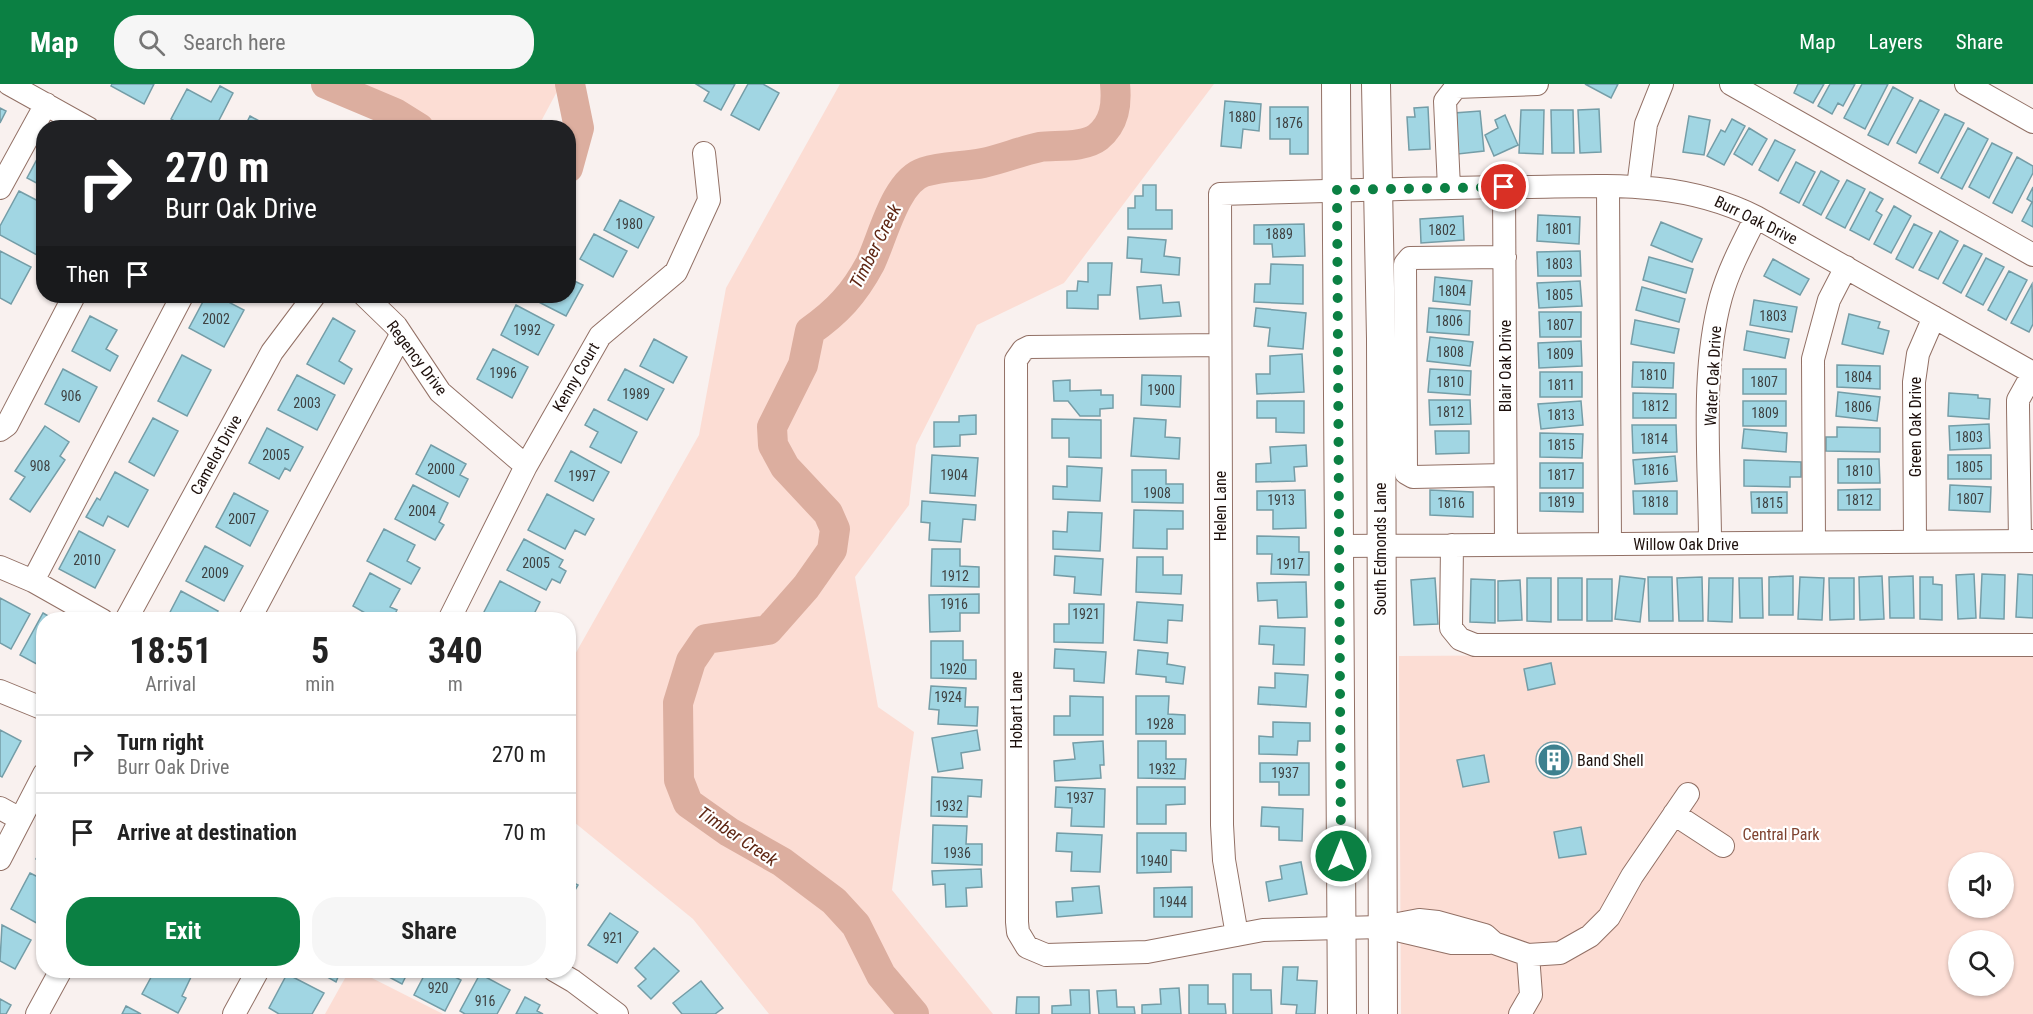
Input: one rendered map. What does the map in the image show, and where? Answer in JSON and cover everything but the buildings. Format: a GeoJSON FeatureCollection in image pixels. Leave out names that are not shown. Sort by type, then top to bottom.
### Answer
{"type":"FeatureCollection","features":[{"type":"Feature","properties":{"kind":"main road"},"geometry":{"type":"LineString","coordinates":[[1336,84],[1342,1014]]}},
{"type":"Feature","properties":{"kind":"main road","name":"South Edmonds Lane"},"geometry":{"type":"LineString","coordinates":[[1376,84],[1376,188],[1381,339],[1379,545],[1383,1014]]}},
{"type":"Feature","properties":{"kind":"street"},"geometry":{"type":"LineString","coordinates":[[9,84],[74,120]]}},
{"type":"Feature","properties":{"kind":"street"},"geometry":{"type":"LineString","coordinates":[[1449,188],[1445,101],[1456,87],[1537,84]]}},
{"type":"Feature","properties":{"kind":"street"},"geometry":{"type":"LineString","coordinates":[[1638,187],[1646,124],[1662,84]]}},
{"type":"Feature","properties":{"kind":"street"},"geometry":{"type":"LineString","coordinates":[[1731,84],[2033,255]]}},
{"type":"Feature","properties":{"kind":"street"},"geometry":{"type":"LineString","coordinates":[[1966,84],[2033,122]]}},
{"type":"Feature","properties":{"kind":"street"},"geometry":{"type":"LineString","coordinates":[[37,120],[46,104]]}},
{"type":"Feature","properties":{"kind":"street"},"geometry":{"type":"LineString","coordinates":[[0,188],[36,122]]}},
{"type":"Feature","properties":{"kind":"street","name":"Kenny Court"},"geometry":{"type":"LineString","coordinates":[[453,612],[526,466],[600,336],[676,272],[710,200],[705,153]]}},
{"type":"Feature","properties":{"kind":"street","name":"Blair Oak Drive"},"geometry":{"type":"LineString","coordinates":[[1504,187],[1506,545]]}},
{"type":"Feature","properties":{"kind":"street"},"geometry":{"type":"LineString","coordinates":[[1608,187],[1610,544]]}},
{"type":"Feature","properties":{"kind":"street","name":"Burr Oak Drive"},"geometry":{"type":"LineString","coordinates":[[1337,190],[1638,187],[1677,190],[1708,196],[1756,217],[2033,373]]}},
{"type":"Feature","properties":{"kind":"street","name":"Helen Lane"},"geometry":{"type":"LineString","coordinates":[[1237,935],[1226,870],[1222,825],[1220,194],[1337,190]]}},
{"type":"Feature","properties":{"kind":"street","name":"Water Oak Drive"},"geometry":{"type":"LineString","coordinates":[[1710,543],[1710,390],[1714,331],[1727,279],[1756,217]]}},
{"type":"Feature","properties":{"kind":"street"},"geometry":{"type":"LineString","coordinates":[[1504,256],[1410,258],[1405,264],[1405,287],[1406,472],[1413,477],[1505,476]]}},
{"type":"Feature","properties":{"kind":"street"},"geometry":{"type":"LineString","coordinates":[[1814,542],[1813,359],[1826,309],[1846,267]]}},
{"type":"Feature","properties":{"kind":"street"},"geometry":{"type":"LineString","coordinates":[[0,430],[7,425],[70,303]]}},
{"type":"Feature","properties":{"kind":"street"},"geometry":{"type":"LineString","coordinates":[[33,581],[178,303]]}},
{"type":"Feature","properties":{"kind":"street","name":"Camelot Drive"},"geometry":{"type":"LineString","coordinates":[[130,612],[272,352],[309,303]]}},
{"type":"Feature","properties":{"kind":"street","name":"Regency Drive"},"geometry":{"type":"LineString","coordinates":[[371,303],[401,335],[440,392],[526,466]]}},
{"type":"Feature","properties":{"kind":"street","name":"Green Oak Drive"},"geometry":{"type":"LineString","coordinates":[[1915,541],[1914,382],[1918,354],[1934,317]]}},
{"type":"Feature","properties":{"kind":"street"},"geometry":{"type":"LineString","coordinates":[[253,612],[401,335]]}},
{"type":"Feature","properties":{"kind":"street","name":"Hobart Lane"},"geometry":{"type":"LineString","coordinates":[[1219,345],[1029,347],[1023,350],[1016,360],[1018,932],[1027,947],[1046,955],[1147,952],[1263,930],[1341,927]]}},
{"type":"Feature","properties":{"kind":"street"},"geometry":{"type":"LineString","coordinates":[[2026,541],[2018,400],[2033,373]]}},
{"type":"Feature","properties":{"kind":"street","name":"Willow Oak Drive"},"geometry":{"type":"LineString","coordinates":[[1340,546],[2026,541]]}},
{"type":"Feature","properties":{"kind":"street"},"geometry":{"type":"LineString","coordinates":[[1452,545],[1451,628],[1460,639],[1475,645],[2033,645]]}},
{"type":"Feature","properties":{"kind":"street"},"geometry":{"type":"LineString","coordinates":[[0,567],[33,581],[88,612]]}},
{"type":"Feature","properties":{"kind":"street"},"geometry":{"type":"LineString","coordinates":[[0,691],[36,706]]}},
{"type":"Feature","properties":{"kind":"street"},"geometry":{"type":"LineString","coordinates":[[0,859],[36,789]]}},
{"type":"Feature","properties":{"kind":"street"},"geometry":{"type":"LineString","coordinates":[[1341,927],[1382,927],[1452,943],[1494,943],[1528,955],[1568,950],[1597,930],[1614,909],[1632,876],[1688,794]]}},
{"type":"Feature","properties":{"kind":"street"},"geometry":{"type":"LineString","coordinates":[[0,808],[20,819]]}},
{"type":"Feature","properties":{"kind":"street"},"geometry":{"type":"LineString","coordinates":[[1674,814],[1723,846]]}},
{"type":"Feature","properties":{"kind":"street"},"geometry":{"type":"LineString","coordinates":[[1520,1014],[1531,995],[1528,955]]}},
{"type":"Feature","properties":{"kind":"street"},"geometry":{"type":"LineString","coordinates":[[37,1014],[57,978]]}},
{"type":"Feature","properties":{"kind":"street"},"geometry":{"type":"LineString","coordinates":[[234,1014],[254,978]]}},
{"type":"Feature","properties":{"kind":"street"},"geometry":{"type":"LineString","coordinates":[[568,978],[617,1014]]}},
{"type":"Feature","properties":{"kind":"green space"},"geometry":{"type":"Polygon","coordinates":[[[360,84],[561,84],[542,120],[429,120],[360,84]]]}},
{"type":"Feature","properties":{"kind":"green space"},"geometry":{"type":"Polygon","coordinates":[[[840,84],[1214,84],[1064,283],[977,325],[916,445],[909,505],[855,577],[878,707],[914,732],[892,890],[993,1014],[769,1014],[693,919],[576,824],[576,653],[699,435],[726,288],[840,84]]]}},
{"type":"Feature","properties":{"kind":"green space","name":"Central Park"},"geometry":{"type":"Polygon","coordinates":[[[2033,652],[2033,1014],[1401,1014],[1399,656],[2033,652]]]}},
{"type":"Feature","properties":{"kind":"green space"},"geometry":{"type":"Polygon","coordinates":[[[345,978],[372,978],[443,1014],[325,1014],[345,978]]]}},
{"type":"Feature","properties":{"kind":"waterway","name":"Timber Creek"},"geometry":{"type":"LineString","coordinates":[[326,84],[406,120]]}},
{"type":"Feature","properties":{"kind":"waterway","name":"Timber Creek"},"geometry":{"type":"LineString","coordinates":[[570,84],[579,128],[576,139]]}},
{"type":"Feature","properties":{"kind":"waterway","name":"Timber Creek"},"geometry":{"type":"LineString","coordinates":[[914,1014],[881,975],[856,925],[834,901],[782,862],[729,832],[688,803],[679,780],[678,703],[691,661],[706,639],[768,630],[806,587],[832,550],[835,529],[828,513],[785,467],[773,445],[772,427],[803,365],[810,331],[829,317],[858,284],[870,264],[891,212],[905,187],[914,178],[931,170],[983,163],[1040,147],[1092,141],[1104,132],[1114,113],[1115,84]]}},
{"type":"Feature","properties":{"kind":"place","name":"Band Shell"},"geometry":{"type":"Point","coordinates":[1554,760]}},
{"type":"Feature","properties":{"kind":"route"},"geometry":{"type":"LineString","coordinates":[[1341,856],[1337,190],[1504,187]]}}]}
